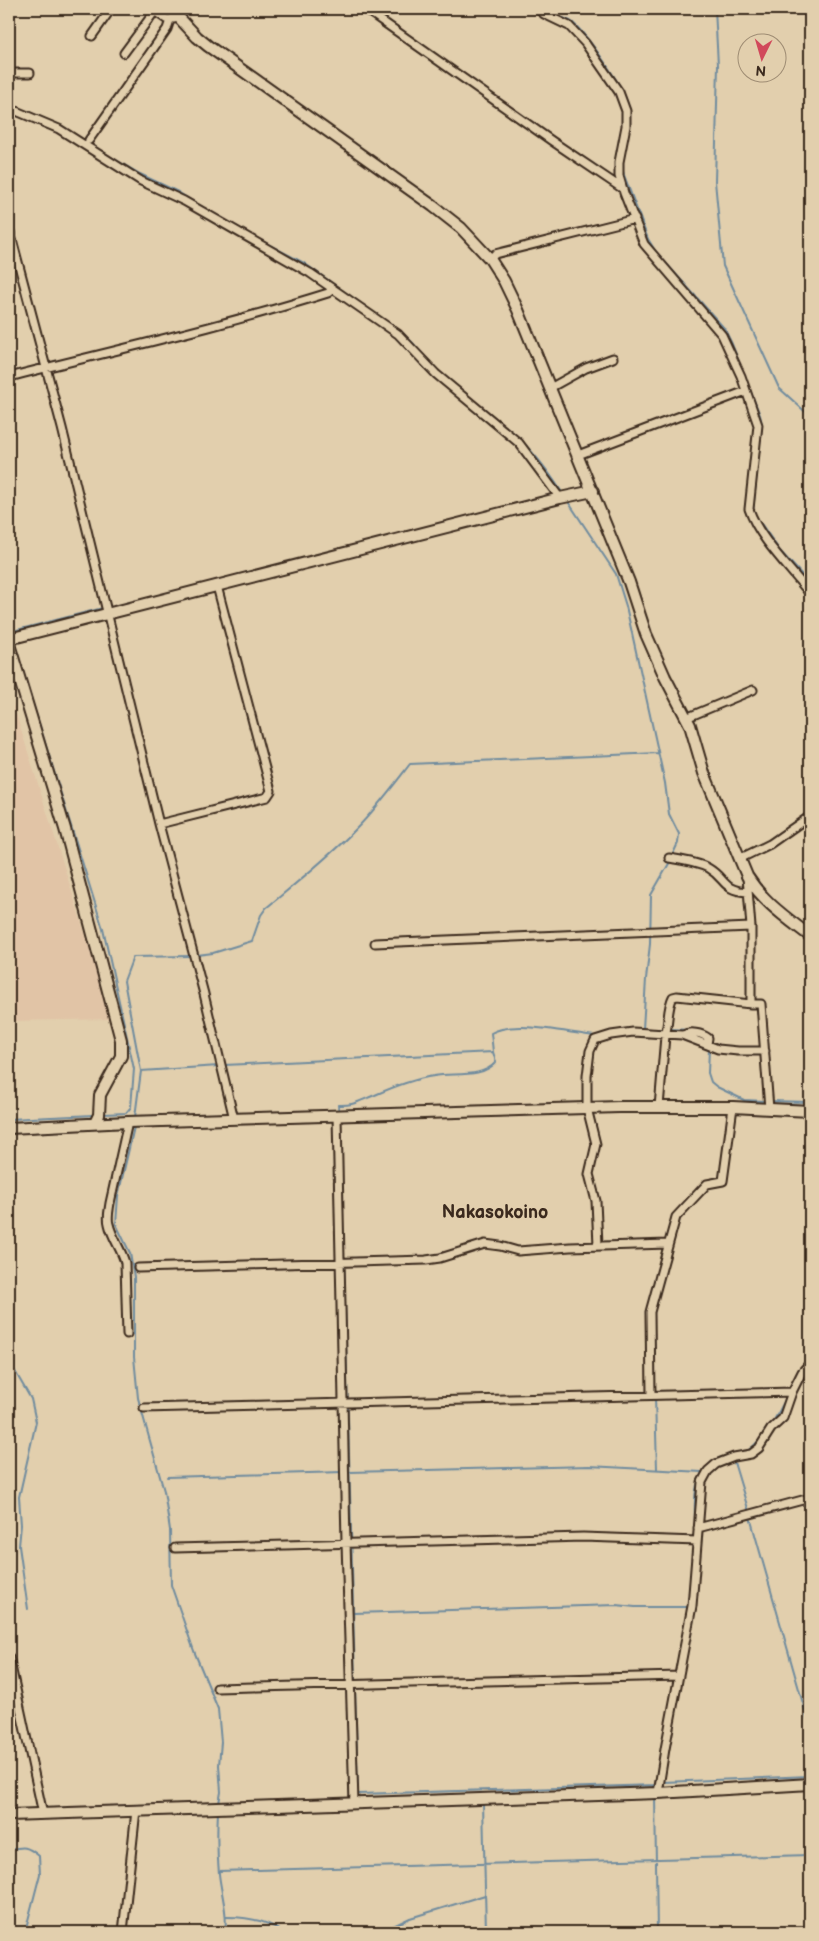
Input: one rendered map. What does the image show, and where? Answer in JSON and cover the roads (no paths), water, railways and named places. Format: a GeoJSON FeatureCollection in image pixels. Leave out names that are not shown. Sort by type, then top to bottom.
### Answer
{"type":"FeatureCollection","features":[{"type":"Feature","properties":{"kind":"street"},"geometry":{"type":"LineString","coordinates":[[92,36],[111,9]]}},
{"type":"Feature","properties":{"kind":"street"},"geometry":{"type":"LineString","coordinates":[[365,9],[623,190]]}},
{"type":"Feature","properties":{"kind":"street"},"geometry":{"type":"LineString","coordinates":[[538,9],[569,26],[585,43],[624,102],[626,126],[619,162],[623,190],[644,244],[722,335],[758,425],[749,509],[752,517],[769,542],[810,594]]}},
{"type":"Feature","properties":{"kind":"street"},"geometry":{"type":"LineString","coordinates":[[124,53],[153,10],[166,19],[175,14]]}},
{"type":"Feature","properties":{"kind":"street"},"geometry":{"type":"LineString","coordinates":[[89,140],[167,29],[175,14]]}},
{"type":"Feature","properties":{"kind":"street"},"geometry":{"type":"LineString","coordinates":[[175,14],[197,37],[216,52],[433,206],[461,228],[490,260],[504,281],[518,310],[629,582],[646,634],[690,726],[704,773],[747,876],[754,888],[768,903],[810,936]]}},
{"type":"Feature","properties":{"kind":"street"},"geometry":{"type":"LineString","coordinates":[[9,73],[30,73]]}},
{"type":"Feature","properties":{"kind":"street"},"geometry":{"type":"LineString","coordinates":[[9,108],[60,129],[141,181],[195,208],[310,273],[398,334],[436,374],[519,443],[560,498]]}},
{"type":"Feature","properties":{"kind":"street"},"geometry":{"type":"LineString","coordinates":[[490,260],[495,254],[635,219]]}},
{"type":"Feature","properties":{"kind":"street"},"geometry":{"type":"LineString","coordinates":[[9,228],[46,367],[234,1119]]}},
{"type":"Feature","properties":{"kind":"street"},"geometry":{"type":"LineString","coordinates":[[9,377],[212,327],[288,305],[332,289]]}},
{"type":"Feature","properties":{"kind":"street"},"geometry":{"type":"LineString","coordinates":[[550,388],[586,368],[613,358]]}},
{"type":"Feature","properties":{"kind":"street"},"geometry":{"type":"LineString","coordinates":[[578,455],[746,391]]}},
{"type":"Feature","properties":{"kind":"street"},"geometry":{"type":"LineString","coordinates":[[9,639],[593,491]]}},
{"type":"Feature","properties":{"kind":"street"},"geometry":{"type":"LineString","coordinates":[[159,824],[267,797],[271,791],[217,586]]}},
{"type":"Feature","properties":{"kind":"street"},"geometry":{"type":"LineString","coordinates":[[9,644],[65,829],[121,1040],[121,1056],[100,1095],[98,1115],[95,1123]]}},
{"type":"Feature","properties":{"kind":"street"},"geometry":{"type":"LineString","coordinates":[[686,718],[753,690]]}},
{"type":"Feature","properties":{"kind":"street"},"geometry":{"type":"LineString","coordinates":[[739,859],[770,844],[810,816]]}},
{"type":"Feature","properties":{"kind":"street"},"geometry":{"type":"LineString","coordinates":[[669,858],[702,865],[710,869],[726,886],[748,892]]}},
{"type":"Feature","properties":{"kind":"street"},"geometry":{"type":"LineString","coordinates":[[747,876],[751,927],[751,1004]]}},
{"type":"Feature","properties":{"kind":"street"},"geometry":{"type":"LineString","coordinates":[[375,943],[751,927]]}},
{"type":"Feature","properties":{"kind":"street"},"geometry":{"type":"LineString","coordinates":[[659,1107],[665,1036],[669,1025],[671,1002],[673,997],[677,996],[760,1004],[766,1051],[769,1109]]}},
{"type":"Feature","properties":{"kind":"street"},"geometry":{"type":"LineString","coordinates":[[598,1245],[596,1202],[589,1174],[596,1144],[595,1133],[587,1108],[587,1076],[590,1051],[595,1040],[611,1035],[633,1032],[665,1036],[682,1035],[718,1049],[766,1051]]}},
{"type":"Feature","properties":{"kind":"street"},"geometry":{"type":"LineString","coordinates":[[9,1128],[95,1123],[587,1108],[733,1107],[810,1111]]}},
{"type":"Feature","properties":{"kind":"street"},"geometry":{"type":"LineString","coordinates":[[651,1395],[650,1312],[668,1244],[676,1217],[707,1184],[723,1181],[733,1107]]}},
{"type":"Feature","properties":{"kind":"street"},"geometry":{"type":"LineString","coordinates":[[337,1116],[346,1543],[354,1803]]}},
{"type":"Feature","properties":{"kind":"street"},"geometry":{"type":"LineString","coordinates":[[127,1334],[125,1263],[123,1253],[108,1224],[108,1217],[128,1122]]}},
{"type":"Feature","properties":{"kind":"street"},"geometry":{"type":"LineString","coordinates":[[138,1268],[426,1260],[440,1258],[485,1244],[518,1251],[598,1245],[668,1244]]}},
{"type":"Feature","properties":{"kind":"street"},"geometry":{"type":"LineString","coordinates":[[658,1793],[664,1749],[692,1606],[702,1482],[708,1470],[723,1460],[754,1453],[771,1429],[783,1418],[792,1392],[802,1372],[810,1363]]}},
{"type":"Feature","properties":{"kind":"street"},"geometry":{"type":"LineString","coordinates":[[144,1408],[792,1392]]}},
{"type":"Feature","properties":{"kind":"street"},"geometry":{"type":"LineString","coordinates":[[698,1528],[810,1498]]}},
{"type":"Feature","properties":{"kind":"street"},"geometry":{"type":"LineString","coordinates":[[175,1548],[583,1537],[697,1541]]}},
{"type":"Feature","properties":{"kind":"street"},"geometry":{"type":"LineString","coordinates":[[9,1657],[43,1814]]}},
{"type":"Feature","properties":{"kind":"street"},"geometry":{"type":"LineString","coordinates":[[217,1688],[679,1676]]}},
{"type":"Feature","properties":{"kind":"street"},"geometry":{"type":"LineString","coordinates":[[9,1814],[658,1793],[810,1784]]}},
{"type":"Feature","properties":{"kind":"street"},"geometry":{"type":"LineString","coordinates":[[123,1932],[136,1810]]}},
{"type":"Feature","properties":{"kind":"waterway"},"geometry":{"type":"LineString","coordinates":[[544,9],[565,18],[579,29],[606,64],[622,90],[629,110]]}},
{"type":"Feature","properties":{"kind":"waterway"},"geometry":{"type":"LineString","coordinates":[[715,9],[718,65],[715,181],[723,266],[779,388],[810,416]]}},
{"type":"Feature","properties":{"kind":"waterway"},"geometry":{"type":"LineString","coordinates":[[629,120],[622,167],[648,239],[656,252],[724,328],[760,415],[762,424],[753,511]]}},
{"type":"Feature","properties":{"kind":"waterway"},"geometry":{"type":"LineString","coordinates":[[87,143],[140,174],[178,192],[205,209]]}},
{"type":"Feature","properties":{"kind":"waterway"},"geometry":{"type":"LineString","coordinates":[[237,228],[304,263],[401,332],[436,370],[470,398]]}},
{"type":"Feature","properties":{"kind":"waterway"},"geometry":{"type":"LineString","coordinates":[[495,419],[524,443],[549,473],[563,494]]}},
{"type":"Feature","properties":{"kind":"waterway"},"geometry":{"type":"LineString","coordinates":[[567,500],[616,574],[626,606],[665,783],[669,814],[679,834],[678,843],[672,856]]}},
{"type":"Feature","properties":{"kind":"waterway"},"geometry":{"type":"LineString","coordinates":[[755,515],[780,551],[804,577],[810,574]]}},
{"type":"Feature","properties":{"kind":"waterway"},"geometry":{"type":"LineString","coordinates":[[9,632],[103,608]]}},
{"type":"Feature","properties":{"kind":"waterway"},"geometry":{"type":"LineString","coordinates":[[9,625],[12,635]]}},
{"type":"Feature","properties":{"kind":"waterway"},"geometry":{"type":"LineString","coordinates":[[16,649],[103,929],[134,1069],[131,1107],[126,1113],[104,1114]]}},
{"type":"Feature","properties":{"kind":"waterway"},"geometry":{"type":"LineString","coordinates":[[197,955],[213,953],[252,941],[261,915],[266,908],[345,840],[377,805],[410,764],[658,753]]}},
{"type":"Feature","properties":{"kind":"waterway"},"geometry":{"type":"LineString","coordinates":[[643,1029],[650,944],[651,895],[671,860]]}},
{"type":"Feature","properties":{"kind":"waterway"},"geometry":{"type":"LineString","coordinates":[[135,1117],[141,1071],[124,981],[133,957],[192,956]]}},
{"type":"Feature","properties":{"kind":"waterway"},"geometry":{"type":"LineString","coordinates":[[224,1065],[493,1052],[491,1033],[514,1027],[543,1028],[598,1036]]}},
{"type":"Feature","properties":{"kind":"waterway"},"geometry":{"type":"LineString","coordinates":[[654,1030],[665,1029]]}},
{"type":"Feature","properties":{"kind":"waterway"},"geometry":{"type":"LineString","coordinates":[[669,1029],[690,1030]]}},
{"type":"Feature","properties":{"kind":"waterway"},"geometry":{"type":"LineString","coordinates":[[612,1032],[625,1030]]}},
{"type":"Feature","properties":{"kind":"waterway"},"geometry":{"type":"LineString","coordinates":[[709,1049],[708,1073],[711,1082],[717,1087],[744,1100],[765,1101]]}},
{"type":"Feature","properties":{"kind":"waterway"},"geometry":{"type":"LineString","coordinates":[[339,1112],[338,1105],[349,1105],[411,1081],[434,1076],[483,1071],[496,1062],[493,1052]]}},
{"type":"Feature","properties":{"kind":"waterway"},"geometry":{"type":"LineString","coordinates":[[141,1071],[219,1066]]}},
{"type":"Feature","properties":{"kind":"waterway"},"geometry":{"type":"LineString","coordinates":[[770,1101],[810,1102]]}},
{"type":"Feature","properties":{"kind":"waterway"},"geometry":{"type":"LineString","coordinates":[[9,1119],[94,1115]]}},
{"type":"Feature","properties":{"kind":"waterway"},"geometry":{"type":"LineString","coordinates":[[134,1127],[118,1196],[116,1224],[130,1253],[134,1277],[134,1357],[138,1398],[164,1491],[170,1530],[171,1585],[194,1651],[218,1709],[221,1742],[219,1765],[221,1792],[219,1803]]}},
{"type":"Feature","properties":{"kind":"waterway"},"geometry":{"type":"LineString","coordinates":[[682,1215],[709,1187],[718,1185]]}},
{"type":"Feature","properties":{"kind":"waterway"},"geometry":{"type":"LineString","coordinates":[[343,1222],[344,1260]]}},
{"type":"Feature","properties":{"kind":"waterway"},"geometry":{"type":"LineString","coordinates":[[344,1264],[355,1682]]}},
{"type":"Feature","properties":{"kind":"waterway"},"geometry":{"type":"LineString","coordinates":[[791,1386],[810,1354]]}},
{"type":"Feature","properties":{"kind":"waterway"},"geometry":{"type":"LineString","coordinates":[[654,1355],[655,1392]]}},
{"type":"Feature","properties":{"kind":"waterway"},"geometry":{"type":"LineString","coordinates":[[9,1361],[31,1399],[36,1422],[19,1497],[21,1525],[19,1546],[28,1609]]}},
{"type":"Feature","properties":{"kind":"waterway"},"geometry":{"type":"LineString","coordinates":[[747,1451],[770,1426],[787,1395]]}},
{"type":"Feature","properties":{"kind":"waterway"},"geometry":{"type":"LineString","coordinates":[[655,1397],[657,1469]]}},
{"type":"Feature","properties":{"kind":"waterway"},"geometry":{"type":"LineString","coordinates":[[714,1462],[719,1458],[730,1455]]}},
{"type":"Feature","properties":{"kind":"waterway"},"geometry":{"type":"LineString","coordinates":[[733,1459],[749,1512]]}},
{"type":"Feature","properties":{"kind":"waterway"},"geometry":{"type":"LineString","coordinates":[[350,1472],[589,1466],[702,1472]]}},
{"type":"Feature","properties":{"kind":"waterway"},"geometry":{"type":"LineString","coordinates":[[695,1528],[696,1489],[705,1470]]}},
{"type":"Feature","properties":{"kind":"waterway"},"geometry":{"type":"LineString","coordinates":[[167,1477],[343,1472]]}},
{"type":"Feature","properties":{"kind":"waterway"},"geometry":{"type":"LineString","coordinates":[[750,1517],[810,1728]]}},
{"type":"Feature","properties":{"kind":"waterway"},"geometry":{"type":"LineString","coordinates":[[354,1613],[616,1605],[689,1607]]}},
{"type":"Feature","properties":{"kind":"waterway"},"geometry":{"type":"LineString","coordinates":[[676,1674],[680,1651]]}},
{"type":"Feature","properties":{"kind":"waterway"},"geometry":{"type":"LineString","coordinates":[[655,1787],[675,1678]]}},
{"type":"Feature","properties":{"kind":"waterway"},"geometry":{"type":"LineString","coordinates":[[355,1687],[358,1794],[656,1785]]}},
{"type":"Feature","properties":{"kind":"waterway"},"geometry":{"type":"LineString","coordinates":[[663,1782],[810,1776]]}},
{"type":"Feature","properties":{"kind":"waterway"},"geometry":{"type":"LineString","coordinates":[[655,1796],[657,1932]]}},
{"type":"Feature","properties":{"kind":"waterway"},"geometry":{"type":"LineString","coordinates":[[483,1802],[486,1932]]}},
{"type":"Feature","properties":{"kind":"waterway"},"geometry":{"type":"LineString","coordinates":[[218,1811],[218,1858],[225,1910],[225,1932]]}},
{"type":"Feature","properties":{"kind":"waterway"},"geometry":{"type":"LineString","coordinates":[[9,1850],[25,1848],[39,1856],[40,1874],[25,1932]]}},
{"type":"Feature","properties":{"kind":"waterway"},"geometry":{"type":"LineString","coordinates":[[219,1871],[810,1855]]}},
{"type":"Feature","properties":{"kind":"waterway"},"geometry":{"type":"LineString","coordinates":[[366,1932],[385,1930],[410,1918],[485,1895]]}},
{"type":"Feature","properties":{"kind":"waterway"},"geometry":{"type":"LineString","coordinates":[[227,1917],[256,1920],[283,1932]]}},
{"type":"Feature","properties":{"kind":"district","name":"Nakasokoino"},"geometry":{"type":"Point","coordinates":[495,1212]}}]}
